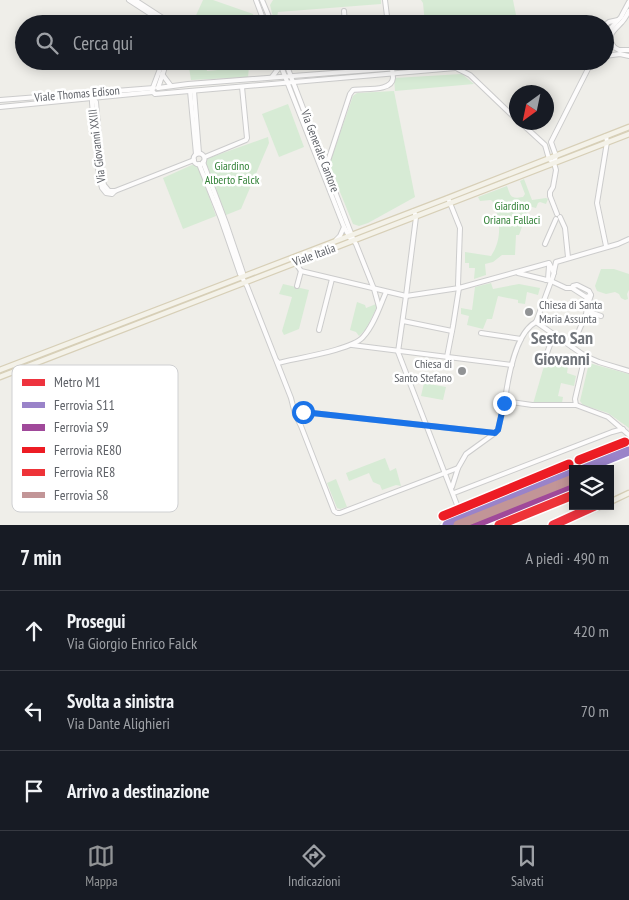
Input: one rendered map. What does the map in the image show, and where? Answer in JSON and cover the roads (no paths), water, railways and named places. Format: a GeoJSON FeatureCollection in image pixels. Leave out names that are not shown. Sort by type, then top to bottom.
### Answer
{"type":"FeatureCollection","features":[{"type":"Feature","properties":{"kind":"main road","name":"Viale Italia"},"geometry":{"type":"LineString","coordinates":[[13,365],[242,277],[354,241],[416,217],[449,201],[629,127]]}},
{"type":"Feature","properties":{"kind":"main road","name":"Viale Italia"},"geometry":{"type":"LineString","coordinates":[[31,365],[246,283],[335,242],[414,211],[449,201],[629,134]]}},
{"type":"Feature","properties":{"kind":"main road","name":"Viale Italia"},"geometry":{"type":"LineString","coordinates":[[0,370],[12,365]]}},
{"type":"Feature","properties":{"kind":"main road","name":"Viale Italia"},"geometry":{"type":"LineString","coordinates":[[0,377],[12,372]]}},
{"type":"Feature","properties":{"kind":"main road"},"geometry":{"type":"LineString","coordinates":[[614,500],[629,493]]}},
{"type":"Feature","properties":{"kind":"main road"},"geometry":{"type":"LineString","coordinates":[[558,525],[593,510]]}},
{"type":"Feature","properties":{"kind":"street"},"geometry":{"type":"LineString","coordinates":[[129,0],[152,15]]}},
{"type":"Feature","properties":{"kind":"street"},"geometry":{"type":"LineString","coordinates":[[135,0],[158,15]]}},
{"type":"Feature","properties":{"kind":"street"},"geometry":{"type":"LineString","coordinates":[[256,0],[262,15]]}},
{"type":"Feature","properties":{"kind":"street"},"geometry":{"type":"LineString","coordinates":[[262,0],[268,15]]}},
{"type":"Feature","properties":{"kind":"street"},"geometry":{"type":"LineString","coordinates":[[385,0],[387,15]]}},
{"type":"Feature","properties":{"kind":"street"},"geometry":{"type":"LineString","coordinates":[[614,22],[620,19],[629,2]]}},
{"type":"Feature","properties":{"kind":"street"},"geometry":{"type":"LineString","coordinates":[[344,11],[344,15]]}},
{"type":"Feature","properties":{"kind":"street"},"geometry":{"type":"LineString","coordinates":[[614,32],[629,11]]}},
{"type":"Feature","properties":{"kind":"street"},"geometry":{"type":"LineString","coordinates":[[614,47],[619,50],[629,50]]}},
{"type":"Feature","properties":{"kind":"street"},"geometry":{"type":"LineString","coordinates":[[614,54],[629,56]]}},
{"type":"Feature","properties":{"kind":"street"},"geometry":{"type":"LineString","coordinates":[[156,90],[162,70]]}},
{"type":"Feature","properties":{"kind":"street"},"geometry":{"type":"LineString","coordinates":[[156,90],[163,70]]}},
{"type":"Feature","properties":{"kind":"street"},"geometry":{"type":"LineString","coordinates":[[272,78],[276,70]]}},
{"type":"Feature","properties":{"kind":"street","name":"Via Generale Cantore"},"geometry":{"type":"LineString","coordinates":[[283,70],[344,227],[356,244],[374,288],[379,307]]}},
{"type":"Feature","properties":{"kind":"street","name":"Via Generale Cantore"},"geometry":{"type":"LineString","coordinates":[[289,70],[351,236]]}},
{"type":"Feature","properties":{"kind":"street","name":"Viale Thomas Edison"},"geometry":{"type":"LineString","coordinates":[[0,100],[156,90],[192,91],[310,81],[402,70]]}},
{"type":"Feature","properties":{"kind":"street","name":"Viale Thomas Edison"},"geometry":{"type":"LineString","coordinates":[[156,90],[171,86],[310,74],[413,70]]}},
{"type":"Feature","properties":{"kind":"street"},"geometry":{"type":"LineString","coordinates":[[462,70],[470,75],[509,112]]}},
{"type":"Feature","properties":{"kind":"street"},"geometry":{"type":"LineString","coordinates":[[469,70],[470,75]]}},
{"type":"Feature","properties":{"kind":"street"},"geometry":{"type":"LineString","coordinates":[[545,145],[551,142],[587,70]]}},
{"type":"Feature","properties":{"kind":"street"},"geometry":{"type":"LineString","coordinates":[[326,168],[350,94],[353,90],[387,87],[393,79],[392,71]]}},
{"type":"Feature","properties":{"kind":"street"},"geometry":{"type":"LineString","coordinates":[[162,74],[171,86]]}},
{"type":"Feature","properties":{"kind":"street"},"geometry":{"type":"LineString","coordinates":[[310,74],[310,81]]}},
{"type":"Feature","properties":{"kind":"street"},"geometry":{"type":"LineString","coordinates":[[201,163],[205,157],[246,140],[242,87]]}},
{"type":"Feature","properties":{"kind":"street"},"geometry":{"type":"LineString","coordinates":[[192,91],[198,154],[194,160],[196,163],[201,163]]}},
{"type":"Feature","properties":{"kind":"street","name":"Viale Thomas Edison"},"geometry":{"type":"LineString","coordinates":[[0,107],[92,95]]}},
{"type":"Feature","properties":{"kind":"street","name":"Via Giovanni XXIII"},"geometry":{"type":"LineString","coordinates":[[92,95],[96,102],[102,175],[104,185],[109,191],[114,191],[194,160]]}},
{"type":"Feature","properties":{"kind":"street"},"geometry":{"type":"LineString","coordinates":[[529,130],[545,145],[549,159],[554,162]]}},
{"type":"Feature","properties":{"kind":"street"},"geometry":{"type":"LineString","coordinates":[[606,136],[607,142],[597,203],[606,246]]}},
{"type":"Feature","properties":{"kind":"street"},"geometry":{"type":"LineString","coordinates":[[551,142],[556,156],[554,162],[556,170],[550,197],[558,217],[565,228],[568,257]]}},
{"type":"Feature","properties":{"kind":"street"},"geometry":{"type":"LineString","coordinates":[[198,154],[202,154],[205,157]]}},
{"type":"Feature","properties":{"kind":"street"},"geometry":{"type":"LineString","coordinates":[[201,163],[240,274],[246,283],[334,511],[340,513],[458,468]]}},
{"type":"Feature","properties":{"kind":"street"},"geometry":{"type":"LineString","coordinates":[[447,357],[459,288],[460,228],[449,201]]}},
{"type":"Feature","properties":{"kind":"street"},"geometry":{"type":"LineString","coordinates":[[414,211],[416,217],[398,352],[459,510]]}},
{"type":"Feature","properties":{"kind":"street"},"geometry":{"type":"LineString","coordinates":[[545,244],[558,217]]}},
{"type":"Feature","properties":{"kind":"street","name":"Viale Italia"},"geometry":{"type":"LineString","coordinates":[[346,219],[353,229],[358,230],[378,225]]}},
{"type":"Feature","properties":{"kind":"street"},"geometry":{"type":"LineString","coordinates":[[335,242],[344,227]]}},
{"type":"Feature","properties":{"kind":"street"},"geometry":{"type":"LineString","coordinates":[[548,282],[554,273],[556,262],[629,239]]}},
{"type":"Feature","properties":{"kind":"street"},"geometry":{"type":"LineString","coordinates":[[295,260],[301,271],[297,286]]}},
{"type":"Feature","properties":{"kind":"street"},"geometry":{"type":"LineString","coordinates":[[525,273],[549,263],[550,265]]}},
{"type":"Feature","properties":{"kind":"street"},"geometry":{"type":"LineString","coordinates":[[550,265],[554,273]]}},
{"type":"Feature","properties":{"kind":"street"},"geometry":{"type":"LineString","coordinates":[[450,486],[466,454],[498,430],[512,365],[521,339],[536,322],[548,282],[550,265]]}},
{"type":"Feature","properties":{"kind":"street"},"geometry":{"type":"LineString","coordinates":[[301,271],[406,296],[459,288],[515,273],[525,273],[566,288],[572,288],[577,285],[589,291],[592,295]]}},
{"type":"Feature","properties":{"kind":"street"},"geometry":{"type":"LineString","coordinates":[[319,330],[332,278]]}},
{"type":"Feature","properties":{"kind":"street"},"geometry":{"type":"LineString","coordinates":[[572,288],[586,297],[588,304]]}},
{"type":"Feature","properties":{"kind":"street"},"geometry":{"type":"LineString","coordinates":[[276,359],[278,363],[352,345],[360,341],[386,292]]}},
{"type":"Feature","properties":{"kind":"street"},"geometry":{"type":"LineString","coordinates":[[586,297],[592,295]]}},
{"type":"Feature","properties":{"kind":"street"},"geometry":{"type":"LineString","coordinates":[[572,346],[592,295]]}},
{"type":"Feature","properties":{"kind":"street"},"geometry":{"type":"LineString","coordinates":[[587,311],[601,316]]}},
{"type":"Feature","properties":{"kind":"street"},"geometry":{"type":"LineString","coordinates":[[402,321],[452,331]]}},
{"type":"Feature","properties":{"kind":"street"},"geometry":{"type":"LineString","coordinates":[[536,322],[585,356],[628,371],[629,365]]}},
{"type":"Feature","properties":{"kind":"street"},"geometry":{"type":"LineString","coordinates":[[481,333],[521,339]]}},
{"type":"Feature","properties":{"kind":"street"},"geometry":{"type":"LineString","coordinates":[[544,364],[554,334]]}},
{"type":"Feature","properties":{"kind":"street"},"geometry":{"type":"LineString","coordinates":[[363,347],[364,336]]}},
{"type":"Feature","properties":{"kind":"street"},"geometry":{"type":"LineString","coordinates":[[352,345],[512,365]]}},
{"type":"Feature","properties":{"kind":"street"},"geometry":{"type":"LineString","coordinates":[[576,405],[575,399],[585,356]]}},
{"type":"Feature","properties":{"kind":"street"},"geometry":{"type":"LineString","coordinates":[[290,398],[301,410],[302,416],[297,416]]}},
{"type":"Feature","properties":{"kind":"street"},"geometry":{"type":"LineString","coordinates":[[505,401],[532,405],[576,405],[608,417],[629,435]]}},
{"type":"Feature","properties":{"kind":"street"},"geometry":{"type":"LineString","coordinates":[[297,416],[296,410],[301,410],[495,433]]}},
{"type":"Feature","properties":{"kind":"street"},"geometry":{"type":"LineString","coordinates":[[453,494],[623,429]]}},
{"type":"Feature","properties":{"kind":"street"},"geometry":{"type":"LineString","coordinates":[[480,432],[482,442]]}},
{"type":"Feature","properties":{"kind":"tunnel"},"geometry":{"type":"LineString","coordinates":[[459,510],[464,525]]}},
{"type":"Feature","properties":{"kind":"railway"},"geometry":{"type":"LineString","coordinates":[[440,525],[464,517]]}},
{"type":"Feature","properties":{"kind":"metro line","name":"M1"},"geometry":{"type":"LineString","coordinates":[[553,525],[586,510]]}},
{"type":"Feature","properties":{"kind":"rail line","name":"RE80"},"geometry":{"type":"LineString","coordinates":[[579,460],[625,442]]}},
{"type":"Feature","properties":{"kind":"rail line","name":"S11"},"geometry":{"type":"LineString","coordinates":[[594,465],[629,451]]}},
{"type":"Feature","properties":{"kind":"rail line","name":"RE80"},"geometry":{"type":"LineString","coordinates":[[443,516],[569,464]]}},
{"type":"Feature","properties":{"kind":"rail line","name":"S11"},"geometry":{"type":"LineString","coordinates":[[447,525],[569,475]]}},
{"type":"Feature","properties":{"kind":"rail line","name":"S8"},"geometry":{"type":"LineString","coordinates":[[458,525],[569,481]]}},
{"type":"Feature","properties":{"kind":"rail line","name":"S9"},"geometry":{"type":"LineString","coordinates":[[473,525],[569,486]]}},
{"type":"Feature","properties":{"kind":"rail line","name":"RE8"},"geometry":{"type":"LineString","coordinates":[[499,525],[569,497]]}},
{"type":"Feature","properties":{"kind":"place","name":"Chiesa di Santa Maria Assunta"},"geometry":{"type":"Point","coordinates":[529,312]}},
{"type":"Feature","properties":{"kind":"place","name":"Chiesa di Santo Stefano"},"geometry":{"type":"Point","coordinates":[462,371]}},
{"type":"Feature","properties":{"kind":"district","name":"Sesto San Giovanni"},"geometry":{"type":"Point","coordinates":[562,348]}},
{"type":"Feature","properties":{"kind":"park label","name":"Giardino Alberto Falck"},"geometry":{"type":"Point","coordinates":[232,173]}},
{"type":"Feature","properties":{"kind":"park label","name":"Giardino Oriana Fallaci"},"geometry":{"type":"Point","coordinates":[512,213]}}]}
